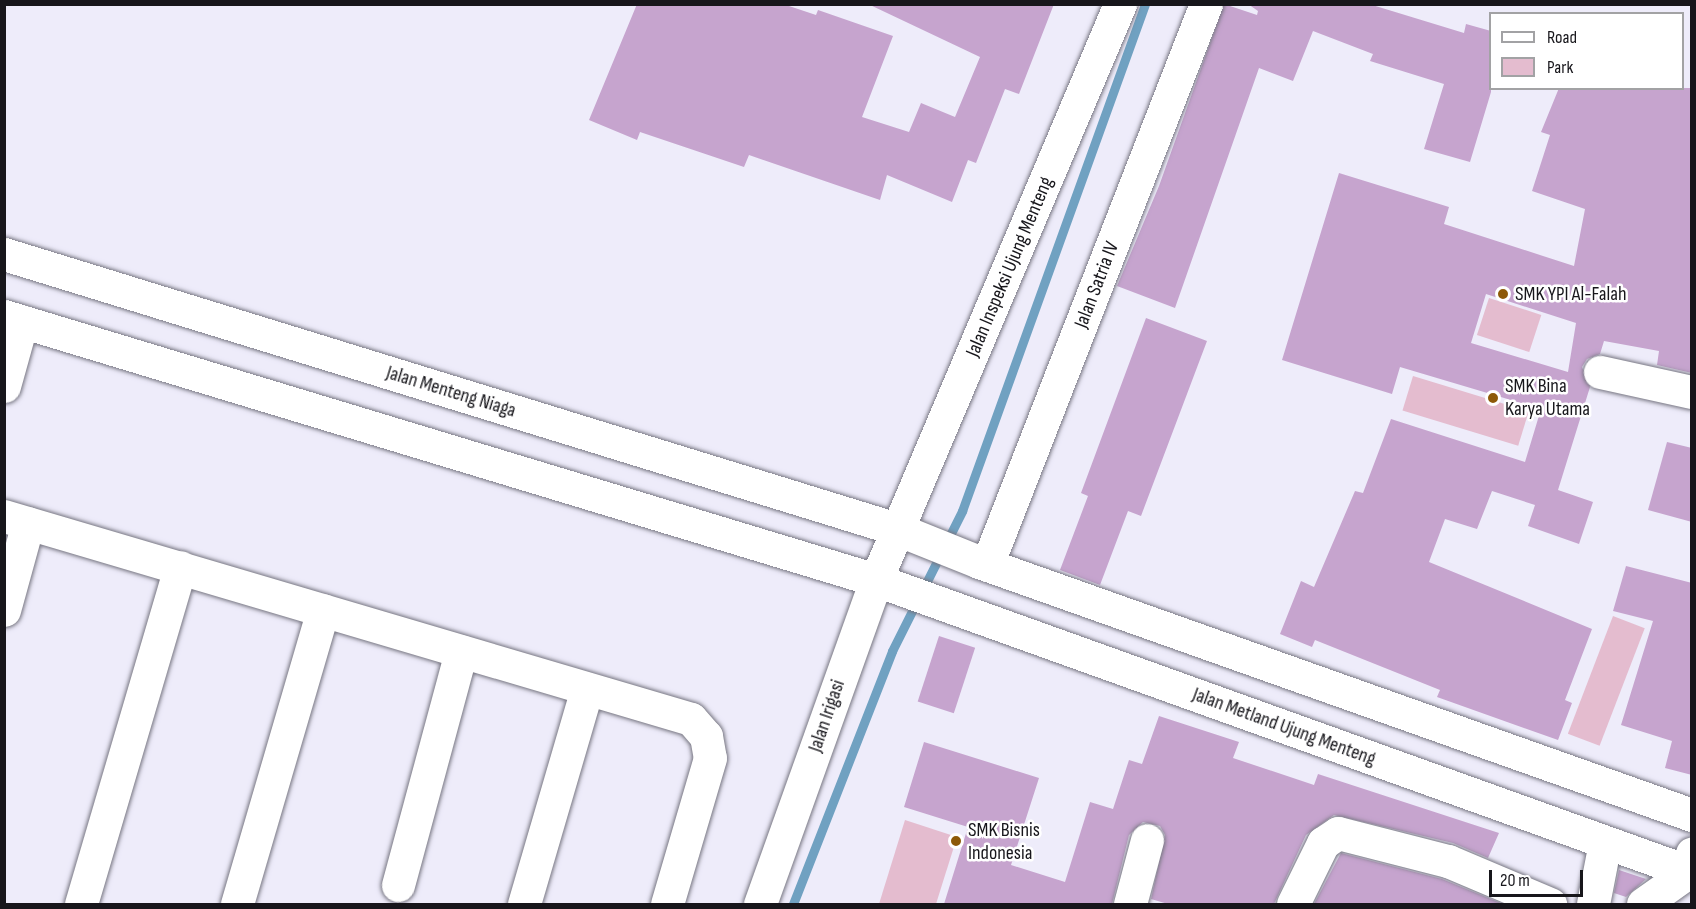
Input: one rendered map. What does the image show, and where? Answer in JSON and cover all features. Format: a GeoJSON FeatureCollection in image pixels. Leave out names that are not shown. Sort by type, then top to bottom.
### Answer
{"type":"FeatureCollection","features":[{"type":"Feature","properties":{"kind":"street","name":"Jalan Inspeksi Ujung Menteng"},"geometry":{"type":"LineString","coordinates":[[900,531],[1120,4]]}},
{"type":"Feature","properties":{"kind":"street","name":"Jalan Satria IV"},"geometry":{"type":"LineString","coordinates":[[983,564],[1206,4]]}},
{"type":"Feature","properties":{"kind":"street","name":"Jalan Menteng Niaga"},"geometry":{"type":"LineString","coordinates":[[4,255],[900,531]]}},
{"type":"Feature","properties":{"kind":"street"},"geometry":{"type":"LineString","coordinates":[[4,386],[13,319],[879,582]]}},
{"type":"Feature","properties":{"kind":"street"},"geometry":{"type":"LineString","coordinates":[[1600,372],[1692,392]]}},
{"type":"Feature","properties":{"kind":"street"},"geometry":{"type":"LineString","coordinates":[[4,610],[16,519],[691,719],[706,736],[710,758],[667,904]]}},
{"type":"Feature","properties":{"kind":"street"},"geometry":{"type":"LineString","coordinates":[[900,531],[983,564],[1692,815]]}},
{"type":"Feature","properties":{"kind":"street","name":"Jalan Irigasi"},"geometry":{"type":"LineString","coordinates":[[760,904],[900,531]]}},
{"type":"Feature","properties":{"kind":"street"},"geometry":{"type":"LineString","coordinates":[[81,904],[180,567]]}},
{"type":"Feature","properties":{"kind":"street","name":"Jalan Metland Ujung Menteng"},"geometry":{"type":"LineString","coordinates":[[879,582],[1605,842],[1690,866]]}},
{"type":"Feature","properties":{"kind":"street"},"geometry":{"type":"LineString","coordinates":[[237,904],[323,610]]}},
{"type":"Feature","properties":{"kind":"street"},"geometry":{"type":"LineString","coordinates":[[398,885],[461,651]]}},
{"type":"Feature","properties":{"kind":"street"},"geometry":{"type":"LineString","coordinates":[[524,904],[587,689]]}},
{"type":"Feature","properties":{"kind":"street"},"geometry":{"type":"LineString","coordinates":[[1293,904],[1323,843],[1338,833],[1448,861],[1550,904]]}},
{"type":"Feature","properties":{"kind":"street"},"geometry":{"type":"LineString","coordinates":[[1130,904],[1147,840]]}},
{"type":"Feature","properties":{"kind":"street"},"geometry":{"type":"LineString","coordinates":[[1593,904],[1605,842]]}},
{"type":"Feature","properties":{"kind":"street"},"geometry":{"type":"LineString","coordinates":[[1643,904],[1690,866]]}},
{"type":"Feature","properties":{"kind":"green space"},"geometry":{"type":"Polygon","coordinates":[[[1489,298],[1541,315],[1529,352],[1477,335],[1489,298]]]}},
{"type":"Feature","properties":{"kind":"green space"},"geometry":{"type":"Polygon","coordinates":[[[1413,376],[1529,411],[1518,446],[1402,410],[1413,376]]]}},
{"type":"Feature","properties":{"kind":"green space"},"geometry":{"type":"Polygon","coordinates":[[[1613,616],[1645,628],[1600,746],[1568,734],[1613,616]]]}},
{"type":"Feature","properties":{"kind":"green space"},"geometry":{"type":"Polygon","coordinates":[[[905,820],[957,837],[936,904],[879,904],[905,820]]]}},
{"type":"Feature","properties":{"kind":"building"},"geometry":{"type":"Polygon","coordinates":[[[637,4],[783,4],[816,15],[818,10],[893,36],[862,117],[909,132],[921,103],[955,117],[980,57],[868,4],[1054,4],[1019,94],[1005,89],[976,163],[968,160],[952,202],[887,175],[880,200],[749,155],[744,167],[640,132],[637,140],[589,120],[637,4]]]}},
{"type":"Feature","properties":{"kind":"building"},"geometry":{"type":"Polygon","coordinates":[[[1224,4],[1257,15],[1258,11],[1248,4],[1369,4],[1464,33],[1466,24],[1489,30],[1489,90],[1491,92],[1470,162],[1424,149],[1444,84],[1370,61],[1373,54],[1313,31],[1293,81],[1259,68],[1175,308],[1117,286],[1159,186],[1224,4]]]}},
{"type":"Feature","properties":{"kind":"building"},"geometry":{"type":"Polygon","coordinates":[[[1684,88],[1692,88],[1692,373],[1657,365],[1659,351],[1604,341],[1600,354],[1587,359],[1582,367],[1590,387],[1558,490],[1593,502],[1579,544],[1528,526],[1535,505],[1492,491],[1477,529],[1445,519],[1429,562],[1592,629],[1565,700],[1572,703],[1558,740],[1437,697],[1440,690],[1315,640],[1312,647],[1280,634],[1301,581],[1314,587],[1355,491],[1363,493],[1391,419],[1525,462],[1541,409],[1400,367],[1392,394],[1282,360],[1339,173],[1449,207],[1444,224],[1574,266],[1585,209],[1532,191],[1550,135],[1541,132],[1558,90],[1684,90],[1684,88]],[[1486,294],[1471,343],[1568,372],[1576,323],[1486,294]]]}},
{"type":"Feature","properties":{"kind":"building"},"geometry":{"type":"Polygon","coordinates":[[[1146,318],[1207,341],[1141,516],[1128,511],[1100,585],[1060,570],[1088,496],[1081,493],[1146,318]]]}},
{"type":"Feature","properties":{"kind":"building"},"geometry":{"type":"Polygon","coordinates":[[[1667,442],[1692,448],[1692,522],[1648,510],[1667,442]]]}},
{"type":"Feature","properties":{"kind":"building"},"geometry":{"type":"Polygon","coordinates":[[[1626,566],[1692,583],[1692,775],[1665,768],[1672,741],[1621,725],[1653,621],[1613,611],[1626,566]]]}},
{"type":"Feature","properties":{"kind":"building"},"geometry":{"type":"Polygon","coordinates":[[[939,636],[975,648],[954,713],[918,702],[939,636]]]}},
{"type":"Feature","properties":{"kind":"building"},"geometry":{"type":"Polygon","coordinates":[[[1159,716],[1239,742],[1233,758],[1314,785],[1318,774],[1499,833],[1488,858],[1453,843],[1334,815],[1306,835],[1274,904],[1168,904],[1151,899],[1165,835],[1160,826],[1143,822],[1129,835],[1112,904],[944,904],[968,827],[904,807],[924,742],[1039,778],[1011,865],[1065,882],[1090,802],[1113,809],[1129,760],[1142,764],[1159,716]]]}},
{"type":"Feature","properties":{"kind":"building"},"geometry":{"type":"Polygon","coordinates":[[[1341,853],[1442,879],[1503,904],[1314,904],[1341,853]]]}},
{"type":"Feature","properties":{"kind":"building"},"geometry":{"type":"Polygon","coordinates":[[[1619,870],[1646,879],[1626,897],[1614,893],[1619,870]]]}},
{"type":"Feature","properties":{"kind":"waterway"},"geometry":{"type":"LineString","coordinates":[[793,904],[892,651],[962,511],[1145,4]]}},
{"type":"Feature","properties":{"kind":"place","name":"SMK YPI Al-Falah"},"geometry":{"type":"Point","coordinates":[1503,294]}},
{"type":"Feature","properties":{"kind":"place","name":"SMK Bina Karya Utama"},"geometry":{"type":"Point","coordinates":[1493,398]}},
{"type":"Feature","properties":{"kind":"place","name":"SMK Bisnis Indonesia"},"geometry":{"type":"Point","coordinates":[956,841]}}]}
